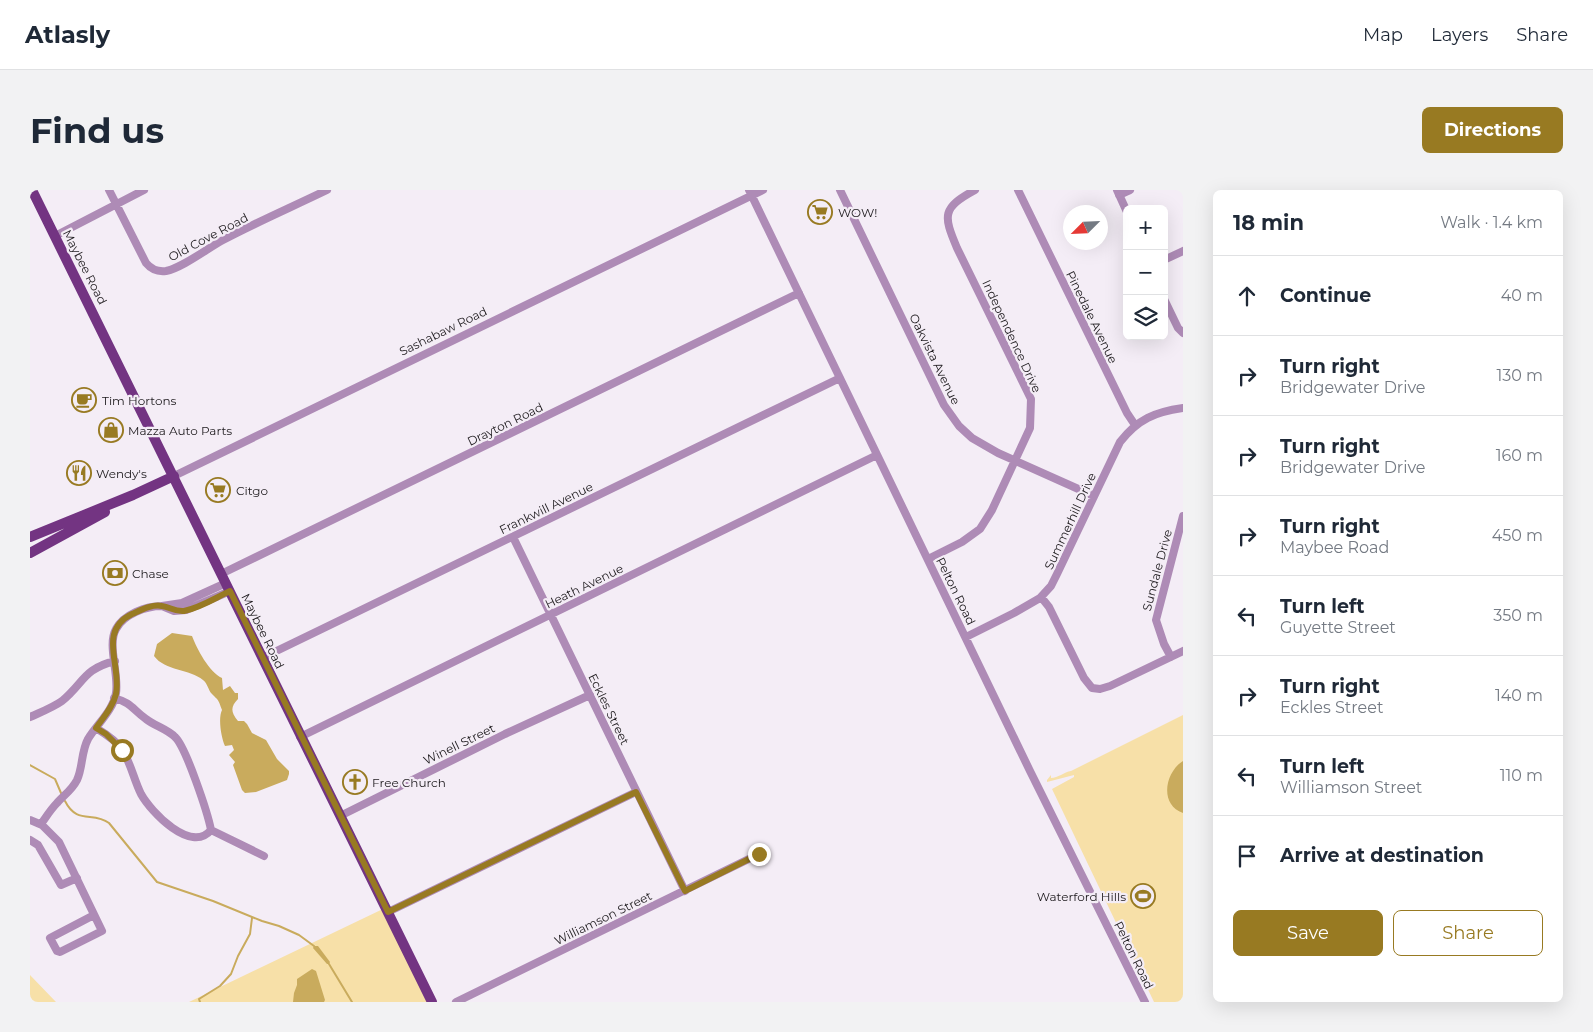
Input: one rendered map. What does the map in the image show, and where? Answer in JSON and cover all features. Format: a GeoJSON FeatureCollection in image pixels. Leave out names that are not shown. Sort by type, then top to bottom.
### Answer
{"type":"FeatureCollection","features":[{"type":"Feature","properties":{"kind":"main road","name":"Maybee Road"},"geometry":{"type":"LineString","coordinates":[[32,190],[432,1002]]}},
{"type":"Feature","properties":{"kind":"main road","name":"Sashabaw Road"},"geometry":{"type":"LineString","coordinates":[[32,537],[134,495],[174,476]]}},
{"type":"Feature","properties":{"kind":"main road","name":"Sashabaw Road"},"geometry":{"type":"LineString","coordinates":[[31,553],[134,495]]}},
{"type":"Feature","properties":{"kind":"main road"},"geometry":{"type":"LineString","coordinates":[[31,553],[40,542],[39,539],[32,537]]}},
{"type":"Feature","properties":{"kind":"street","name":"Old Cove Road"},"geometry":{"type":"LineString","coordinates":[[109,190],[146,263],[154,270],[167,271],[223,240],[327,190]]}},
{"type":"Feature","properties":{"kind":"street"},"geometry":{"type":"LineString","coordinates":[[55,236],[144,190]]}},
{"type":"Feature","properties":{"kind":"street","name":"Sashabaw Road"},"geometry":{"type":"LineString","coordinates":[[174,476],[750,193],[763,190]]}},
{"type":"Feature","properties":{"kind":"street","name":"Oakvista Avenue"},"geometry":{"type":"LineString","coordinates":[[840,190],[951,416],[972,438],[998,453],[1094,496]]}},
{"type":"Feature","properties":{"kind":"street","name":"Independence Drive"},"geometry":{"type":"LineString","coordinates":[[928,559],[962,542],[980,529],[992,510],[1030,428],[1030,399],[957,248],[947,222],[954,202],[975,190]]}},
{"type":"Feature","properties":{"kind":"street","name":"Pinedale Avenue"},"geometry":{"type":"LineString","coordinates":[[1018,190],[1127,413],[1135,425]]}},
{"type":"Feature","properties":{"kind":"street"},"geometry":{"type":"LineString","coordinates":[[1124,205],[1118,193],[1130,190]]}},
{"type":"Feature","properties":{"kind":"street","name":"Pelton Road"},"geometry":{"type":"LineString","coordinates":[[750,193],[1145,1002]]}},
{"type":"Feature","properties":{"kind":"street"},"geometry":{"type":"LineString","coordinates":[[1168,258],[1183,251]]}},
{"type":"Feature","properties":{"kind":"street","name":"Drayton Road"},"geometry":{"type":"LineString","coordinates":[[114,698],[117,672],[112,648],[113,639],[115,630],[130,615],[153,606],[191,604],[226,583],[798,293]]}},
{"type":"Feature","properties":{"kind":"street"},"geometry":{"type":"LineString","coordinates":[[1168,306],[1178,328],[1183,332]]}},
{"type":"Feature","properties":{"kind":"street","name":"Frankwill Avenue"},"geometry":{"type":"LineString","coordinates":[[262,658],[840,378]]}},
{"type":"Feature","properties":{"kind":"street","name":"Summerhill Drive"},"geometry":{"type":"LineString","coordinates":[[966,637],[1041,597],[1051,586],[1120,442],[1135,425],[1156,414],[1183,408]]}},
{"type":"Feature","properties":{"kind":"street","name":"Heath Avenue"},"geometry":{"type":"LineString","coordinates":[[300,737],[877,455]]}},
{"type":"Feature","properties":{"kind":"street","name":"Sundale Drive"},"geometry":{"type":"LineString","coordinates":[[1171,657],[1164,644],[1156,620],[1183,516]]}},
{"type":"Feature","properties":{"kind":"street","name":"Eckles Street"},"geometry":{"type":"LineString","coordinates":[[513,537],[685,891]]}},
{"type":"Feature","properties":{"kind":"street"},"geometry":{"type":"LineString","coordinates":[[1041,597],[1049,607],[1084,678],[1092,688],[1100,689],[1110,686],[1183,651]]}},
{"type":"Feature","properties":{"kind":"street"},"geometry":{"type":"LineString","coordinates":[[30,717],[51,708],[61,701],[90,671],[115,661]]}},
{"type":"Feature","properties":{"kind":"street","name":"Winell Street"},"geometry":{"type":"LineString","coordinates":[[340,816],[505,734],[590,695]]}},
{"type":"Feature","properties":{"kind":"street"},"geometry":{"type":"LineString","coordinates":[[40,824],[57,802],[78,780],[83,752],[88,740],[114,698],[128,702],[146,720],[174,735],[179,741],[192,770],[211,830],[264,856]]}},
{"type":"Feature","properties":{"kind":"street"},"geometry":{"type":"LineString","coordinates":[[96,728],[106,734],[122,750],[148,805],[161,817],[184,834],[193,838],[202,837],[211,830]]}},
{"type":"Feature","properties":{"kind":"street"},"geometry":{"type":"LineString","coordinates":[[388,912],[636,792]]}},
{"type":"Feature","properties":{"kind":"street"},"geometry":{"type":"LineString","coordinates":[[30,820],[40,824],[59,842],[102,930],[60,952],[56,951],[50,938],[94,915]]}},
{"type":"Feature","properties":{"kind":"street"},"geometry":{"type":"LineString","coordinates":[[30,840],[38,845],[61,885],[77,878]]}},
{"type":"Feature","properties":{"kind":"street","name":"Williamson Street"},"geometry":{"type":"LineString","coordinates":[[456,1002],[759,854]]}},
{"type":"Feature","properties":{"kind":"shaded area"},"geometry":{"type":"Polygon","coordinates":[[[172,633],[192,636],[208,666],[222,678],[223,690],[230,686],[235,693],[238,693],[238,699],[233,707],[234,715],[238,721],[244,721],[247,724],[252,733],[266,740],[277,759],[289,771],[287,780],[256,792],[245,793],[242,790],[233,765],[235,762],[229,755],[234,750],[232,745],[225,746],[222,738],[220,723],[222,710],[218,700],[206,683],[198,676],[164,665],[154,656],[157,644],[172,633]]]}},
{"type":"Feature","properties":{"kind":"shaded area","name":"Waterford Hills"},"geometry":{"type":"Polygon","coordinates":[[[1183,715],[1183,1002],[1154,1002],[1052,789],[1074,777],[1074,775],[1047,782],[1047,780],[1051,775],[1051,778],[1054,778],[1071,771],[1183,715]]]}},
{"type":"Feature","properties":{"kind":"shaded area"},"geometry":{"type":"Polygon","coordinates":[[[1183,761],[1183,813],[1175,809],[1170,803],[1167,788],[1172,773],[1183,761]]]}},
{"type":"Feature","properties":{"kind":"shaded area"},"geometry":{"type":"Polygon","coordinates":[[[385,908],[431,1002],[189,1002],[385,908]]]}},
{"type":"Feature","properties":{"kind":"shaded area"},"geometry":{"type":"Polygon","coordinates":[[[318,946],[330,962],[329,964],[313,948],[318,946]]]}},
{"type":"Feature","properties":{"kind":"shaded area"},"geometry":{"type":"Polygon","coordinates":[[[312,969],[316,971],[324,1002],[293,1002],[297,979],[312,969]]]}},
{"type":"Feature","properties":{"kind":"shaded area"},"geometry":{"type":"Polygon","coordinates":[[[30,975],[56,1002],[30,1002],[30,975]]]}},
{"type":"Feature","properties":{"kind":"waterway"},"geometry":{"type":"LineString","coordinates":[[30,765],[55,779],[61,793]]}},
{"type":"Feature","properties":{"kind":"waterway"},"geometry":{"type":"LineString","coordinates":[[65,801],[75,813],[109,823],[157,882],[279,926],[299,935],[314,946]]}},
{"type":"Feature","properties":{"kind":"waterway"},"geometry":{"type":"LineString","coordinates":[[200,1002],[199,999],[220,986],[231,974],[250,934],[252,918]]}},
{"type":"Feature","properties":{"kind":"waterway"},"geometry":{"type":"LineString","coordinates":[[329,964],[352,1002]]}},
{"type":"Feature","properties":{"kind":"place","name":"WOW!"},"geometry":{"type":"Point","coordinates":[820,212]}},
{"type":"Feature","properties":{"kind":"place","name":"Tim Hortons"},"geometry":{"type":"Point","coordinates":[84,400]}},
{"type":"Feature","properties":{"kind":"place","name":"Mazza Auto Parts"},"geometry":{"type":"Point","coordinates":[111,430]}},
{"type":"Feature","properties":{"kind":"place","name":"Wendy's"},"geometry":{"type":"Point","coordinates":[79,473]}},
{"type":"Feature","properties":{"kind":"place","name":"Citgo"},"geometry":{"type":"Point","coordinates":[218,490]}},
{"type":"Feature","properties":{"kind":"place","name":"Chase"},"geometry":{"type":"Point","coordinates":[115,573]}},
{"type":"Feature","properties":{"kind":"place","name":"Free Church"},"geometry":{"type":"Point","coordinates":[355,782]}},
{"type":"Feature","properties":{"kind":"place","name":"Waterford Hills"},"geometry":{"type":"Point","coordinates":[1143,896]}},
{"type":"Feature","properties":{"kind":"route"},"geometry":{"type":"LineString","coordinates":[[122,750],[106,734],[96,728],[113,703],[116,694],[117,672],[112,648],[115,630],[130,615],[144,609],[162,606],[174,611],[186,610],[230,591],[300,737],[388,912],[636,792],[685,891],[759,854]]}}]}
